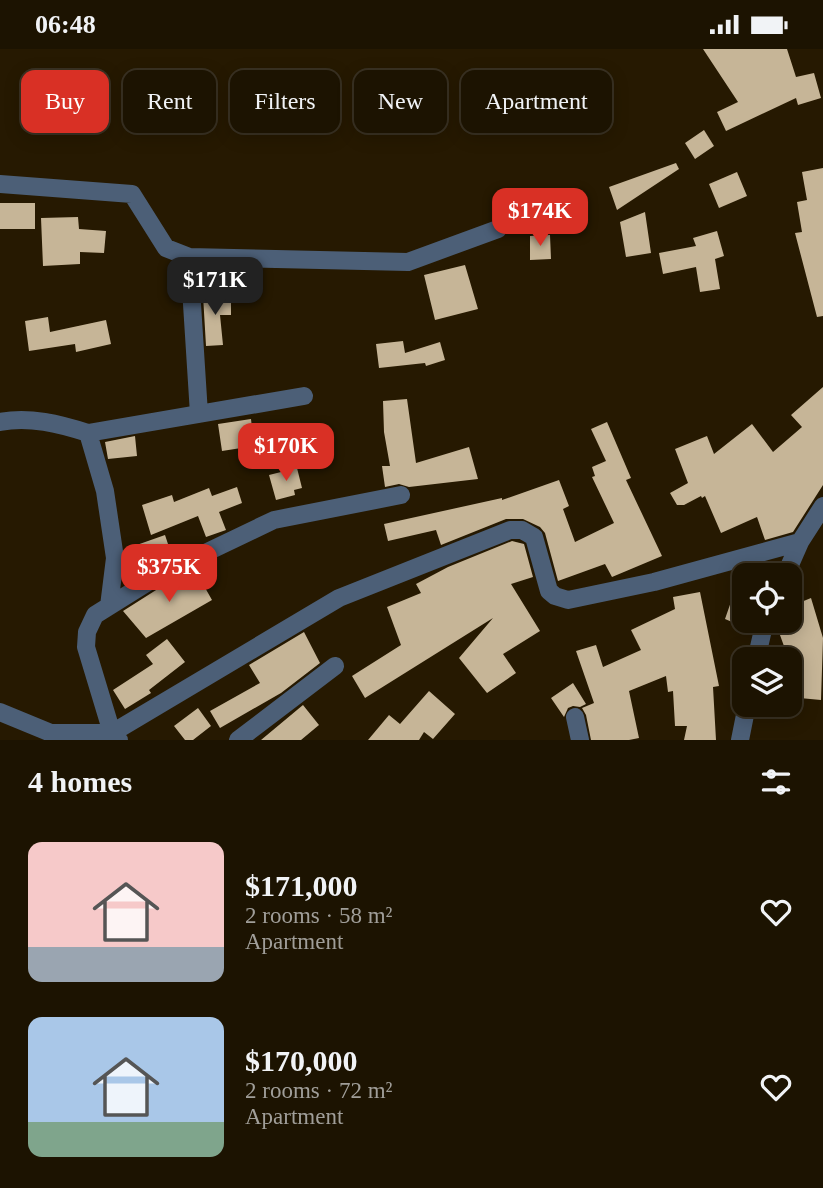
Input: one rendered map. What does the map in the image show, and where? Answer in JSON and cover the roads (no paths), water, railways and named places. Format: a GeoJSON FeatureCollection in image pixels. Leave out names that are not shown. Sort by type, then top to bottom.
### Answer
{"type":"FeatureCollection","features":[{"type":"Feature","properties":{"kind":"street"},"geometry":{"type":"LineString","coordinates":[[0,184],[132,194],[166,248],[189,257],[408,262],[498,229]]}},
{"type":"Feature","properties":{"kind":"street"},"geometry":{"type":"LineString","coordinates":[[189,257],[199,414]]}},
{"type":"Feature","properties":{"kind":"street"},"geometry":{"type":"LineString","coordinates":[[0,422],[14,419],[50,423],[88,433],[304,396]]}},
{"type":"Feature","properties":{"kind":"street"},"geometry":{"type":"LineString","coordinates":[[88,433],[105,491],[115,558],[109,606]]}},
{"type":"Feature","properties":{"kind":"street"},"geometry":{"type":"LineString","coordinates":[[115,736],[86,647],[87,632],[95,615],[159,575],[274,520],[401,495]]}},
{"type":"Feature","properties":{"kind":"street"},"geometry":{"type":"LineString","coordinates":[[791,563],[800,542],[823,506]]}},
{"type":"Feature","properties":{"kind":"street"},"geometry":{"type":"LineString","coordinates":[[0,712],[48,737],[115,736],[340,598],[510,530],[522,530],[534,537],[548,591],[568,600],[654,582],[800,542]]}},
{"type":"Feature","properties":{"kind":"street"},"geometry":{"type":"LineString","coordinates":[[238,740],[335,666]]}},
{"type":"Feature","properties":{"kind":"street"},"geometry":{"type":"LineString","coordinates":[[575,717],[580,740]]}},
{"type":"Feature","properties":{"kind":"street"},"geometry":{"type":"LineString","coordinates":[[740,740],[745,717]]}}]}
